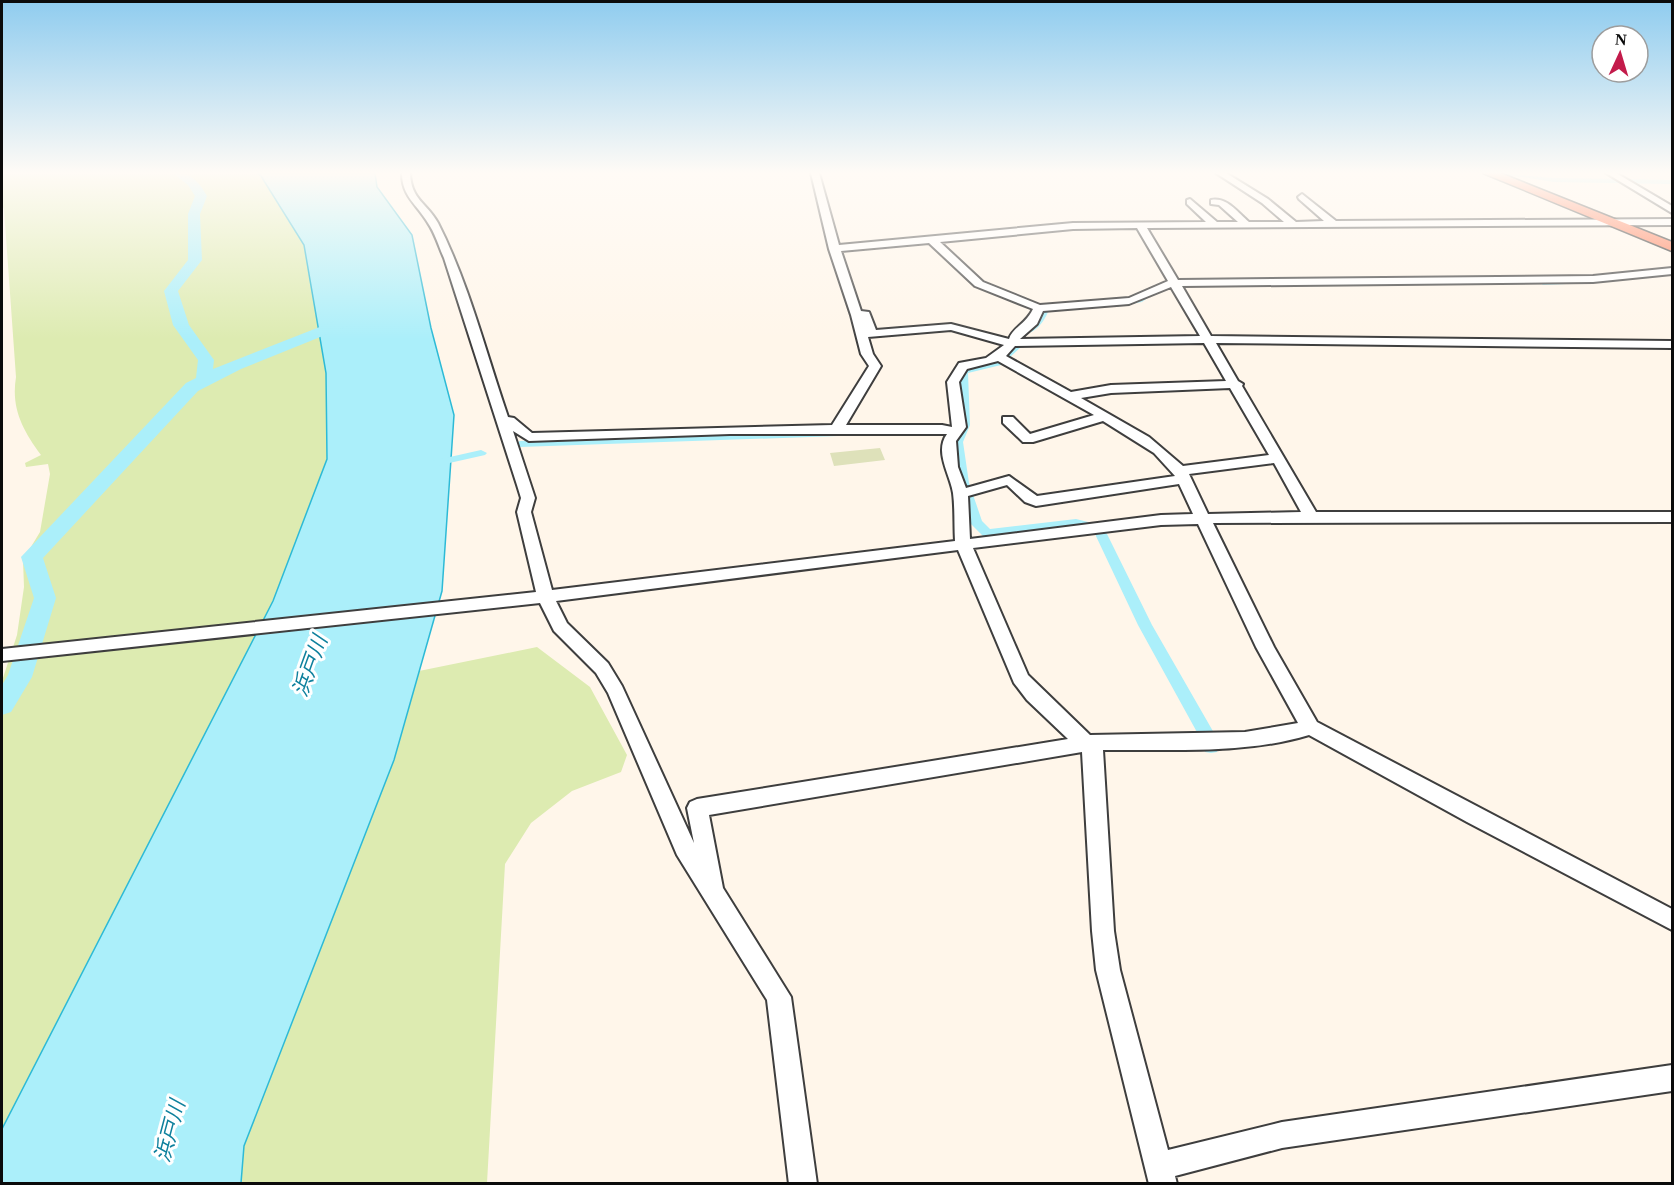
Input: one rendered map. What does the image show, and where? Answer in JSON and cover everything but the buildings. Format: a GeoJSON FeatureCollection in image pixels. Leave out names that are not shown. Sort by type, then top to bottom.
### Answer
{"type":"FeatureCollection","features":[{"type":"Feature","properties":{"kind":"highway"},"geometry":{"type":"LineString","coordinates":[[1626,228],[1672,247]]}},
{"type":"Feature","properties":{"kind":"street"},"geometry":{"type":"LineString","coordinates":[[436,228],[449,258],[528,498],[524,512],[536,598],[560,627],[602,668],[616,691],[641,744],[685,848],[779,997],[803,1184]]}},
{"type":"Feature","properties":{"kind":"street"},"geometry":{"type":"LineString","coordinates":[[829,228],[867,354],[875,366],[837,429]]}},
{"type":"Feature","properties":{"kind":"street"},"geometry":{"type":"LineString","coordinates":[[834,249],[1046,228]]}},
{"type":"Feature","properties":{"kind":"street"},"geometry":{"type":"LineString","coordinates":[[1142,228],[1206,339],[1237,384],[1311,517]]}},
{"type":"Feature","properties":{"kind":"street"},"geometry":{"type":"LineString","coordinates":[[930,238],[979,284],[1039,308],[1059,304],[1131,301],[1160,284],[1593,279],[1672,271]]}},
{"type":"Feature","properties":{"kind":"street"},"geometry":{"type":"LineString","coordinates":[[1003,358],[1014,342],[1014,336],[1033,322],[1039,308]]}},
{"type":"Feature","properties":{"kind":"street"},"geometry":{"type":"LineString","coordinates":[[857,315],[865,315],[872,334],[951,327],[1014,342],[1206,339],[1672,344]]}},
{"type":"Feature","properties":{"kind":"street"},"geometry":{"type":"LineString","coordinates":[[1672,920],[1310,727],[1265,647],[1173,460],[1105,416],[1003,358],[963,366],[959,370],[953,382],[959,427],[953,435],[951,467],[965,492],[963,543],[1020,678],[1034,695],[1093,750],[1103,931],[1108,970],[1160,1175],[1282,1135],[1672,1078]]}},
{"type":"Feature","properties":{"kind":"street"},"geometry":{"type":"LineString","coordinates":[[1069,396],[1111,389],[1237,384]]}},
{"type":"Feature","properties":{"kind":"street"},"geometry":{"type":"LineString","coordinates":[[1014,422],[1028,439],[1105,416]]}},
{"type":"Feature","properties":{"kind":"street"},"geometry":{"type":"LineString","coordinates":[[502,421],[509,421],[529,437],[837,429],[942,429],[953,435]]}},
{"type":"Feature","properties":{"kind":"street"},"geometry":{"type":"LineString","coordinates":[[965,492],[1009,480],[1030,499],[1036,501],[1278,458]]}},
{"type":"Feature","properties":{"kind":"street"},"geometry":{"type":"LineString","coordinates":[[2,655],[536,598],[963,543],[1203,517],[1666,517],[1672,528]]}},
{"type":"Feature","properties":{"kind":"street"},"geometry":{"type":"LineString","coordinates":[[714,896],[697,808],[1088,743],[1211,741],[1283,735],[1310,727]]}},
{"type":"Feature","properties":{"kind":"green space"},"geometry":{"type":"Polygon","coordinates":[[[5,228],[294,228],[304,245],[326,373],[327,459],[273,601],[2,1129],[2,681],[17,635],[24,587],[23,560],[40,532],[50,474],[48,464],[26,467],[25,463],[41,455],[28,436],[20,418],[15,399],[16,377],[5,228]]]}},
{"type":"Feature","properties":{"kind":"green space"},"geometry":{"type":"Polygon","coordinates":[[[880,448],[885,460],[834,466],[830,453],[880,448]]]}},
{"type":"Feature","properties":{"kind":"green space"},"geometry":{"type":"Polygon","coordinates":[[[537,647],[590,687],[627,755],[621,772],[572,791],[531,823],[505,864],[487,1183],[241,1184],[244,1146],[394,760],[419,671],[537,647]]]}},
{"type":"Feature","properties":{"kind":"water","name":"浜戸川"},"geometry":{"type":"Polygon","coordinates":[[[294,228],[407,228],[412,235],[431,328],[454,415],[442,591],[394,760],[244,1146],[241,1183],[2,1183],[2,1129],[273,601],[327,459],[326,373],[304,245],[294,228]]]}},
{"type":"Feature","properties":{"kind":"waterway"},"geometry":{"type":"LineString","coordinates":[[194,228],[195,260],[171,291],[181,325],[206,360],[204,381]]}},
{"type":"Feature","properties":{"kind":"waterway"},"geometry":{"type":"LineString","coordinates":[[1543,282],[1587,281]]}},
{"type":"Feature","properties":{"kind":"waterway"},"geometry":{"type":"LineString","coordinates":[[1116,304],[1139,300],[1156,289]]}},
{"type":"Feature","properties":{"kind":"waterway"},"geometry":{"type":"LineString","coordinates":[[1025,332],[1040,320],[1044,310],[1060,306]]}},
{"type":"Feature","properties":{"kind":"waterway"},"geometry":{"type":"LineString","coordinates":[[204,381],[235,365],[345,322]]}},
{"type":"Feature","properties":{"kind":"waterway"},"geometry":{"type":"LineString","coordinates":[[1018,345],[997,363],[965,370],[963,373],[965,425],[957,442],[963,483],[976,523],[987,533],[1076,523],[1084,525]]}},
{"type":"Feature","properties":{"kind":"waterway"},"geometry":{"type":"LineString","coordinates":[[2,705],[20,677],[45,598],[32,557],[192,387],[204,381]]}},
{"type":"Feature","properties":{"kind":"waterway"},"geometry":{"type":"LineString","coordinates":[[520,444],[834,434]]}},
{"type":"Feature","properties":{"kind":"waterway"},"geometry":{"type":"LineString","coordinates":[[436,463],[481,453]]}},
{"type":"Feature","properties":{"kind":"waterway"},"geometry":{"type":"LineString","coordinates":[[1101,534],[1145,625],[1206,733],[1211,747]]}}]}
